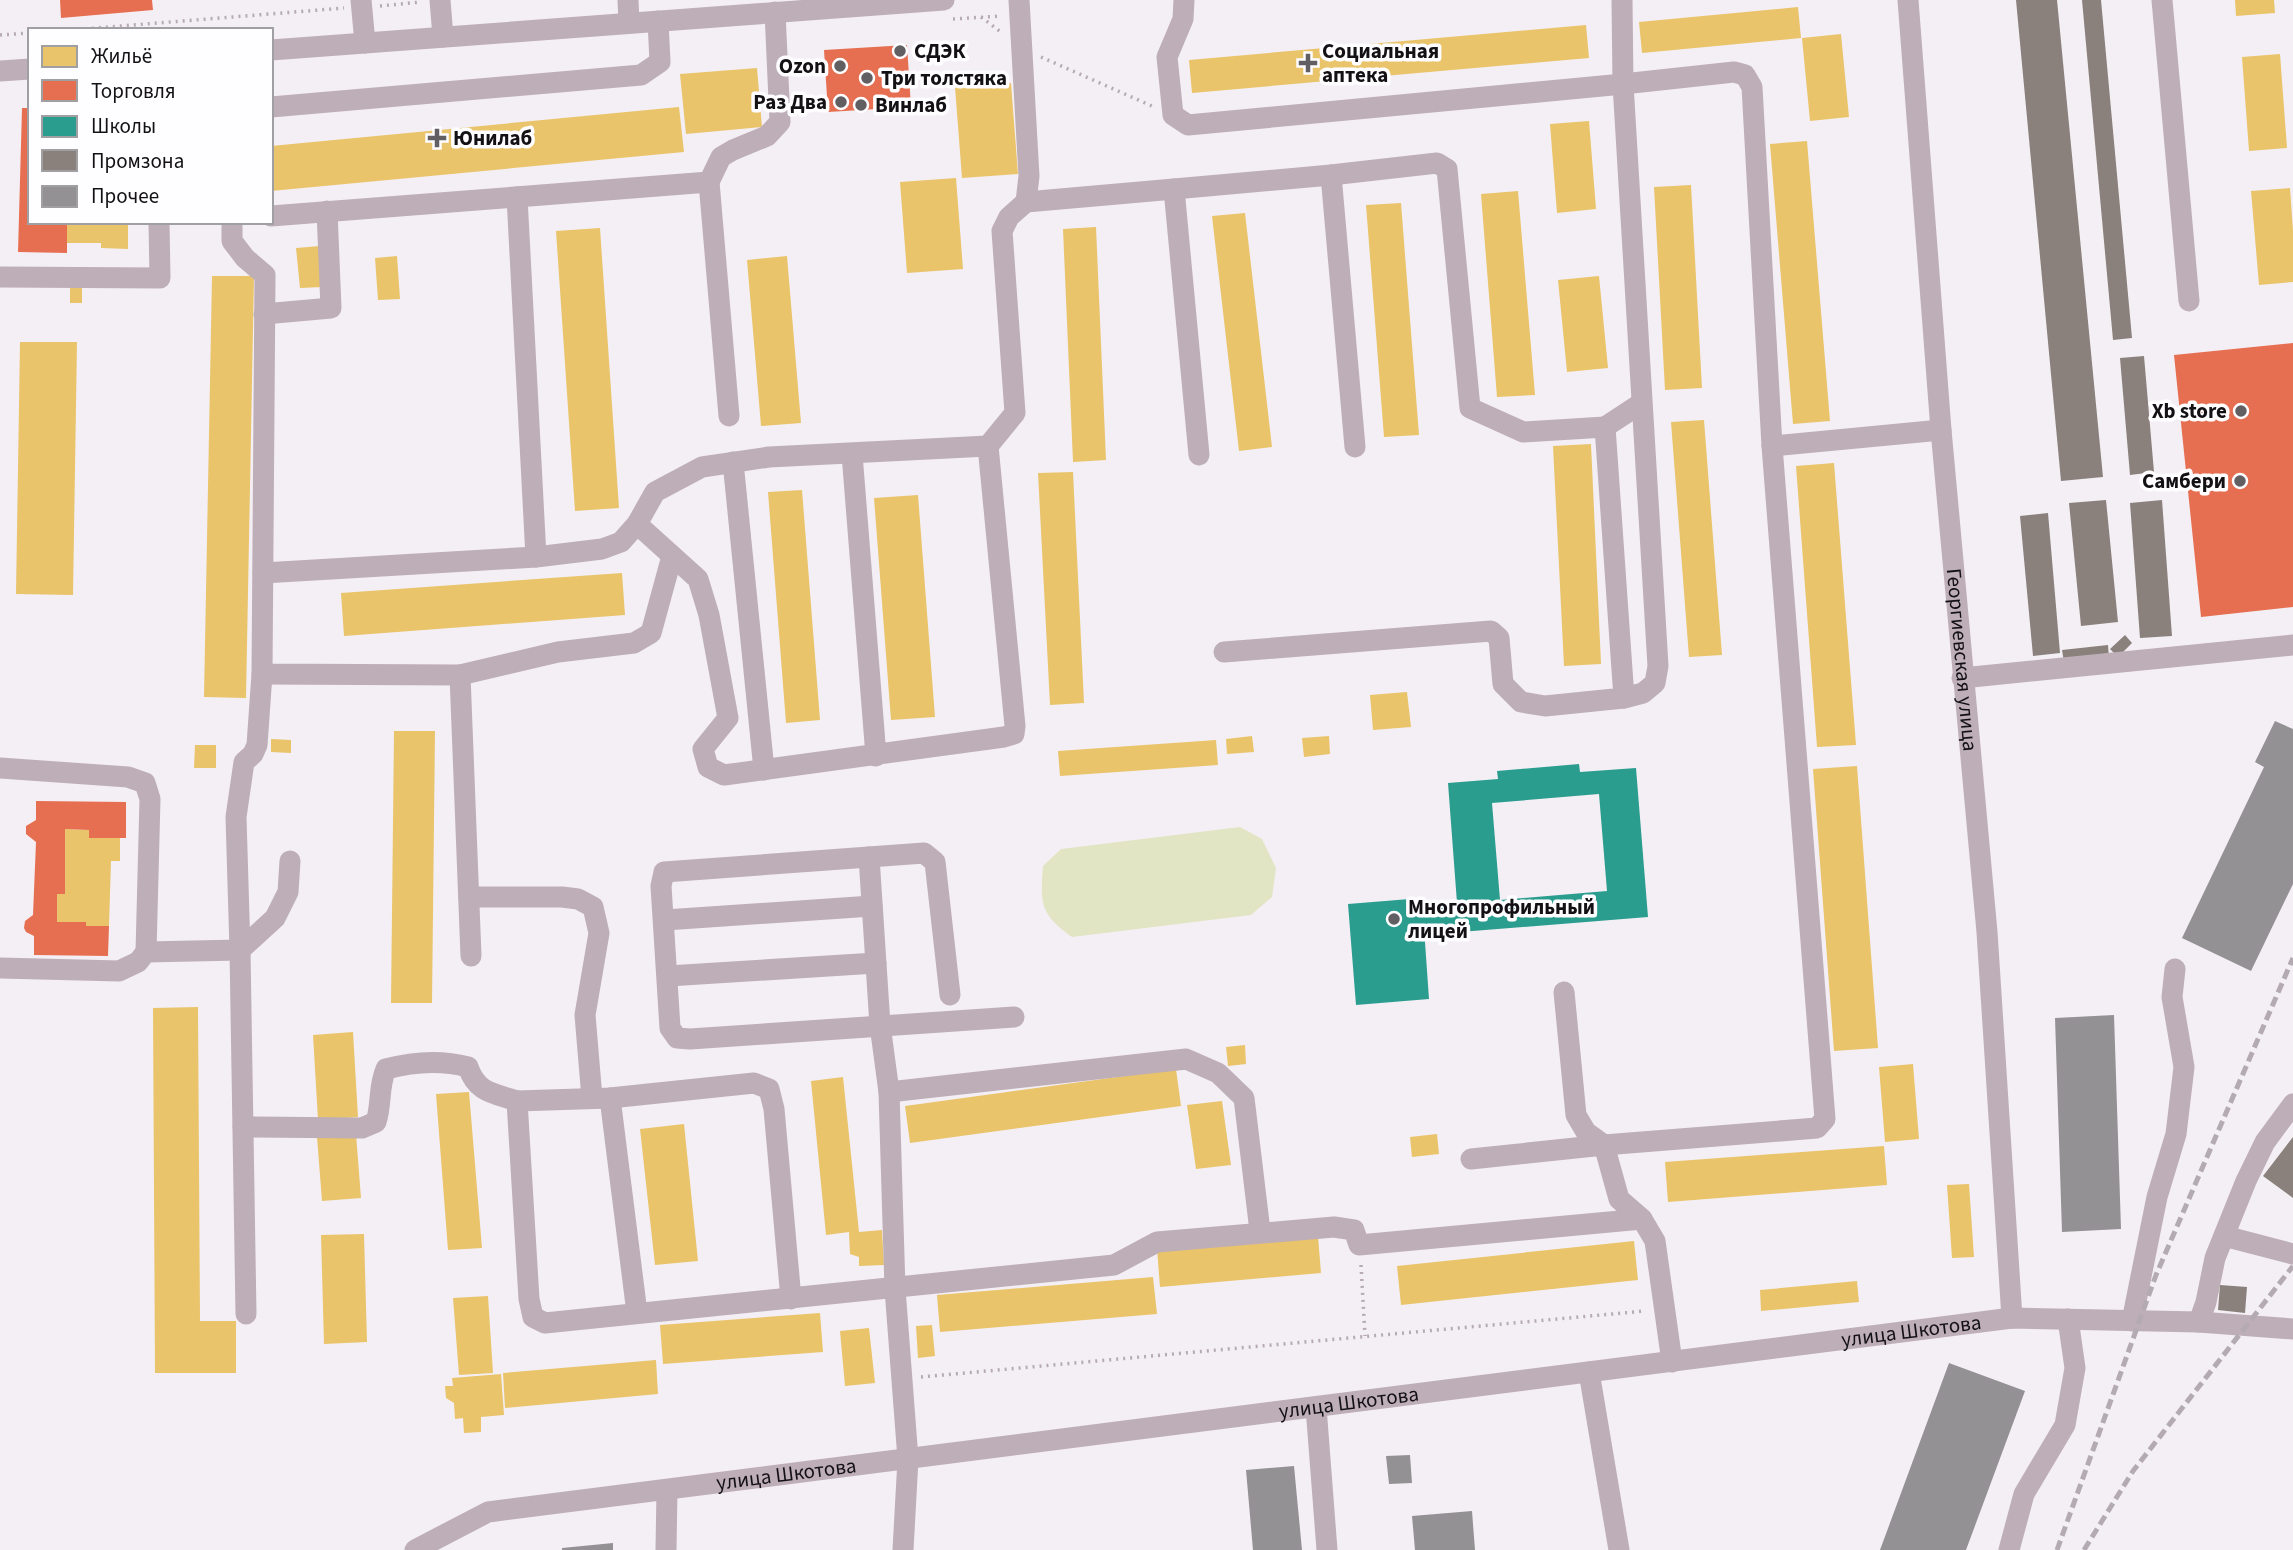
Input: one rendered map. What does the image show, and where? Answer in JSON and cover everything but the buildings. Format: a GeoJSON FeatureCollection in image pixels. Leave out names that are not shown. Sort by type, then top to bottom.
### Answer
{"type":"FeatureCollection","features":[{"type":"Feature","properties":{"kind":"street"},"geometry":{"type":"LineString","coordinates":[[440,0],[443,37]]}},
{"type":"Feature","properties":{"kind":"street"},"geometry":{"type":"LineString","coordinates":[[628,0],[629,23]]}},
{"type":"Feature","properties":{"kind":"street"},"geometry":{"type":"LineString","coordinates":[[1184,0],[1183,19],[1167,57],[1173,115],[1188,125],[1734,72],[1745,75],[1752,87],[1772,446],[1825,1119],[1816,1128],[1471,1159]]}},
{"type":"Feature","properties":{"kind":"street"},"geometry":{"type":"LineString","coordinates":[[1224,652],[1491,631],[1499,638],[1503,684],[1521,702],[1545,706],[1624,698],[1643,693],[1655,683],[1658,666],[1640,404],[1623,84],[1622,0]]}},
{"type":"Feature","properties":{"kind":"street","name":"Георгиевская улица"},"geometry":{"type":"LineString","coordinates":[[1909,0],[1941,430],[1987,932],[2012,1318]]}},
{"type":"Feature","properties":{"kind":"street"},"geometry":{"type":"LineString","coordinates":[[2162,0],[2189,301]]}},
{"type":"Feature","properties":{"kind":"street"},"geometry":{"type":"LineString","coordinates":[[361,4],[365,43]]}},
{"type":"Feature","properties":{"kind":"street"},"geometry":{"type":"LineString","coordinates":[[1019,7],[1029,176],[1026,202]]}},
{"type":"Feature","properties":{"kind":"street"},"geometry":{"type":"LineString","coordinates":[[273,50],[775,12],[942,10]]}},
{"type":"Feature","properties":{"kind":"street"},"geometry":{"type":"LineString","coordinates":[[729,416],[709,182],[721,157],[768,136],[780,122],[775,12]]}},
{"type":"Feature","properties":{"kind":"street"},"geometry":{"type":"LineString","coordinates":[[273,107],[641,75],[660,62],[658,21]]}},
{"type":"Feature","properties":{"kind":"street"},"geometry":{"type":"LineString","coordinates":[[0,71],[28,69]]}},
{"type":"Feature","properties":{"kind":"street"},"geometry":{"type":"LineString","coordinates":[[637,524],[698,579],[709,615],[728,718],[703,749],[708,767],[724,775],[764,771],[1014,734],[988,446],[1015,413],[1002,231],[1009,217],[1026,202],[1437,163],[1447,169],[1470,408],[1523,432],[1605,427],[1640,404]]}},
{"type":"Feature","properties":{"kind":"street"},"geometry":{"type":"LineString","coordinates":[[1331,175],[1355,447]]}},
{"type":"Feature","properties":{"kind":"street"},"geometry":{"type":"LineString","coordinates":[[273,216],[709,182]]}},
{"type":"Feature","properties":{"kind":"street"},"geometry":{"type":"LineString","coordinates":[[1174,189],[1199,455]]}},
{"type":"Feature","properties":{"kind":"street"},"geometry":{"type":"LineString","coordinates":[[517,197],[536,557]]}},
{"type":"Feature","properties":{"kind":"street"},"geometry":{"type":"LineString","coordinates":[[264,314],[331,309],[327,211]]}},
{"type":"Feature","properties":{"kind":"street"},"geometry":{"type":"LineString","coordinates":[[0,277],[160,278],[159,224]]}},
{"type":"Feature","properties":{"kind":"street"},"geometry":{"type":"LineString","coordinates":[[232,224],[232,241],[245,258],[265,275],[262,674],[257,744],[253,754],[244,762],[236,817],[246,1314]]}},
{"type":"Feature","properties":{"kind":"street"},"geometry":{"type":"LineString","coordinates":[[1605,427],[1624,698]]}},
{"type":"Feature","properties":{"kind":"street"},"geometry":{"type":"LineString","coordinates":[[1772,446],[1941,430]]}},
{"type":"Feature","properties":{"kind":"street"},"geometry":{"type":"LineString","coordinates":[[263,573],[536,557],[602,549],[621,542],[637,524],[655,492],[702,467],[769,457],[988,446]]}},
{"type":"Feature","properties":{"kind":"street"},"geometry":{"type":"LineString","coordinates":[[852,454],[876,756]]}},
{"type":"Feature","properties":{"kind":"street"},"geometry":{"type":"LineString","coordinates":[[733,462],[764,771]]}},
{"type":"Feature","properties":{"kind":"street"},"geometry":{"type":"LineString","coordinates":[[262,674],[460,676],[558,652],[634,643],[651,633],[672,556]]}},
{"type":"Feature","properties":{"kind":"street"},"geometry":{"type":"LineString","coordinates":[[1962,678],[2293,645]]}},
{"type":"Feature","properties":{"kind":"street"},"geometry":{"type":"LineString","coordinates":[[460,676],[471,956]]}},
{"type":"Feature","properties":{"kind":"street"},"geometry":{"type":"LineString","coordinates":[[0,768],[128,776],[145,783],[150,799],[146,952],[138,962],[119,971],[0,968]]}},
{"type":"Feature","properties":{"kind":"street"},"geometry":{"type":"LineString","coordinates":[[950,995],[935,862],[924,853],[664,872],[661,886],[670,1028],[677,1038],[1014,1017]]}},
{"type":"Feature","properties":{"kind":"street"},"geometry":{"type":"LineString","coordinates":[[869,857],[880,1025],[889,1092],[895,1289],[908,1459],[903,1550]]}},
{"type":"Feature","properties":{"kind":"street"},"geometry":{"type":"LineString","coordinates":[[146,952],[240,950],[275,918],[288,892],[290,861]]}},
{"type":"Feature","properties":{"kind":"street"},"geometry":{"type":"LineString","coordinates":[[469,897],[562,897],[578,899],[593,907],[599,933],[586,1015],[637,1313]]}},
{"type":"Feature","properties":{"kind":"street"},"geometry":{"type":"LineString","coordinates":[[665,920],[872,906]]}},
{"type":"Feature","properties":{"kind":"street"},"geometry":{"type":"LineString","coordinates":[[668,976],[876,963]]}},
{"type":"Feature","properties":{"kind":"street"},"geometry":{"type":"LineString","coordinates":[[2132,1321],[2157,1197],[2176,1134],[2184,1067],[2172,997],[2175,969]]}},
{"type":"Feature","properties":{"kind":"street"},"geometry":{"type":"LineString","coordinates":[[1564,992],[1576,1115],[1586,1132],[1604,1145],[1619,1199],[1642,1219],[1655,1241],[1672,1362]]}},
{"type":"Feature","properties":{"kind":"street"},"geometry":{"type":"LineString","coordinates":[[889,1092],[1186,1059],[1218,1073],[1244,1098],[1260,1231]]}},
{"type":"Feature","properties":{"kind":"street"},"geometry":{"type":"LineString","coordinates":[[243,1127],[362,1128],[376,1122],[381,1108],[380,1084],[386,1069],[402,1065],[452,1062],[468,1067],[473,1082],[486,1091],[517,1101],[601,1098],[754,1083],[769,1089],[774,1109],[790,1298]]}},
{"type":"Feature","properties":{"kind":"street"},"geometry":{"type":"LineString","coordinates":[[517,1101],[529,1299],[533,1317],[545,1323],[1114,1265],[1157,1241],[1260,1231],[1334,1227],[1354,1230],[1359,1245],[1642,1219]]}},
{"type":"Feature","properties":{"kind":"street"},"geometry":{"type":"LineString","coordinates":[[2199,1322],[2215,1258],[2246,1181],[2265,1142],[2293,1104]]}},
{"type":"Feature","properties":{"kind":"street"},"geometry":{"type":"LineString","coordinates":[[2224,1236],[2293,1254]]}},
{"type":"Feature","properties":{"kind":"street","name":"улица Шкотова"},"geometry":{"type":"LineString","coordinates":[[415,1550],[488,1513],[2012,1318],[2199,1322],[2293,1329]]}},
{"type":"Feature","properties":{"kind":"street"},"geometry":{"type":"LineString","coordinates":[[2009,1550],[2024,1494],[2065,1425],[2076,1368],[2068,1319]]}},
{"type":"Feature","properties":{"kind":"street"},"geometry":{"type":"LineString","coordinates":[[1589,1372],[1619,1550]]}},
{"type":"Feature","properties":{"kind":"street"},"geometry":{"type":"LineString","coordinates":[[1316,1407],[1327,1550]]}},
{"type":"Feature","properties":{"kind":"street"},"geometry":{"type":"LineString","coordinates":[[666,1550],[667,1490]]}},
{"type":"Feature","properties":{"kind":"path"},"geometry":{"type":"LineString","coordinates":[[110,28],[361,4],[440,0]]}},
{"type":"Feature","properties":{"kind":"path"},"geometry":{"type":"LineString","coordinates":[[942,10],[981,17],[1019,7]]}},
{"type":"Feature","properties":{"kind":"path"},"geometry":{"type":"LineString","coordinates":[[981,17],[1022,49],[1173,115]]}},
{"type":"Feature","properties":{"kind":"path"},"geometry":{"type":"LineString","coordinates":[[0,35],[28,33]]}},
{"type":"Feature","properties":{"kind":"path"},"geometry":{"type":"LineString","coordinates":[[1359,1245],[1365,1336]]}},
{"type":"Feature","properties":{"kind":"path"},"geometry":{"type":"LineString","coordinates":[[902,1379],[1665,1309]]}},
{"type":"Feature","properties":{"kind":"green space"},"geometry":{"type":"Polygon","coordinates":[[[1240,827],[1262,839],[1276,868],[1272,897],[1251,915],[1072,937],[1054,922],[1044,907],[1043,866],[1061,849],[1240,827]]]}},
{"type":"Feature","properties":{"kind":"railway"},"geometry":{"type":"LineString","coordinates":[[2057,1550],[2156,1275],[2293,958]]}},
{"type":"Feature","properties":{"kind":"railway"},"geometry":{"type":"LineString","coordinates":[[2084,1550],[2133,1471],[2293,1266]]}},
{"type":"Feature","properties":{"kind":"place","name":"СДЭК"},"geometry":{"type":"Point","coordinates":[900,51]}},
{"type":"Feature","properties":{"kind":"place","name":"Социальная аптека"},"geometry":{"type":"Point","coordinates":[1308,63]}},
{"type":"Feature","properties":{"kind":"place","name":"Ozon"},"geometry":{"type":"Point","coordinates":[840,66]}},
{"type":"Feature","properties":{"kind":"place","name":"Три толстяка"},"geometry":{"type":"Point","coordinates":[867,78]}},
{"type":"Feature","properties":{"kind":"place","name":"Раз Два"},"geometry":{"type":"Point","coordinates":[841,102]}},
{"type":"Feature","properties":{"kind":"place","name":"Винлаб"},"geometry":{"type":"Point","coordinates":[861,105]}},
{"type":"Feature","properties":{"kind":"place","name":"Юнилаб"},"geometry":{"type":"Point","coordinates":[437,138]}},
{"type":"Feature","properties":{"kind":"place","name":"Xb store"},"geometry":{"type":"Point","coordinates":[2241,411]}},
{"type":"Feature","properties":{"kind":"place","name":"Самбери"},"geometry":{"type":"Point","coordinates":[2240,481]}},
{"type":"Feature","properties":{"kind":"place","name":"Многопрофильный лицей"},"geometry":{"type":"Point","coordinates":[1394,919]}}]}
